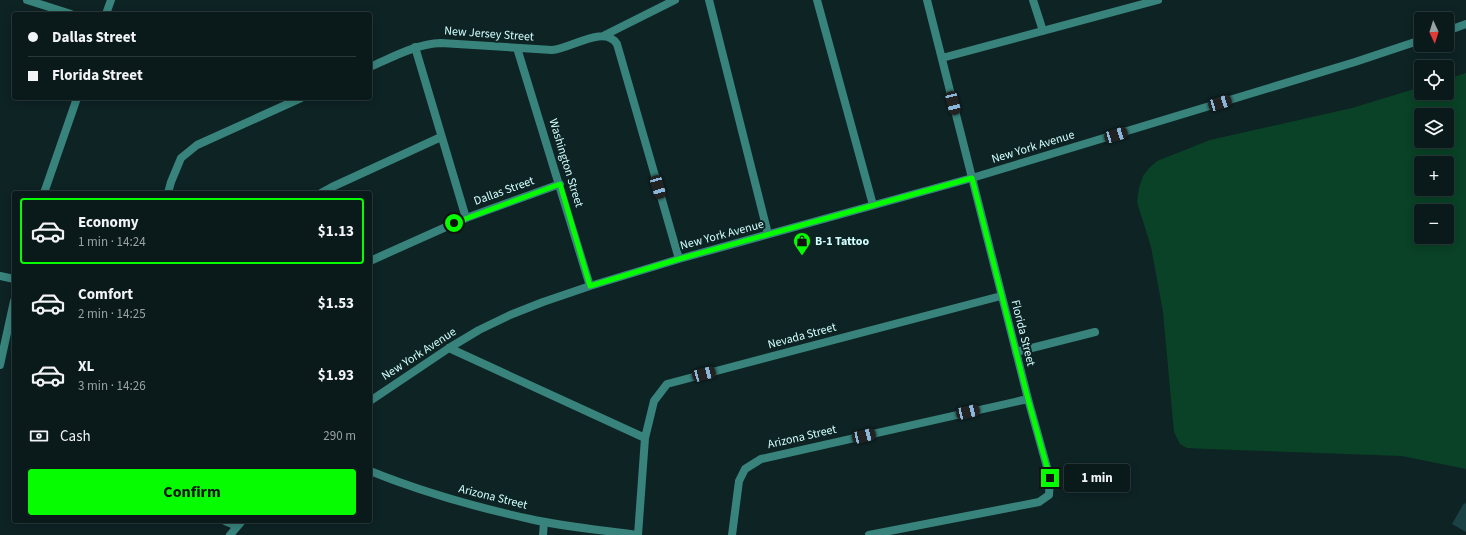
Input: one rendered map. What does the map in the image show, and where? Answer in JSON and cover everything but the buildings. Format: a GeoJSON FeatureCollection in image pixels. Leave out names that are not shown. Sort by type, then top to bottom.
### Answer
{"type":"FeatureCollection","features":[{"type":"Feature","properties":{"kind":"street"},"geometry":{"type":"LineString","coordinates":[[27,0],[65,12]]}},
{"type":"Feature","properties":{"kind":"street"},"geometry":{"type":"LineString","coordinates":[[107,12],[111,0]]}},
{"type":"Feature","properties":{"kind":"street","name":"New Jersey Street"},"geometry":{"type":"LineString","coordinates":[[372,66],[415,47],[430,43],[441,42],[517,48],[560,49],[594,36],[606,36],[675,0]]}},
{"type":"Feature","properties":{"kind":"street"},"geometry":{"type":"LineString","coordinates":[[709,0],[768,234]]}},
{"type":"Feature","properties":{"kind":"street"},"geometry":{"type":"LineString","coordinates":[[816,0],[873,205]]}},
{"type":"Feature","properties":{"kind":"street","name":"Florida Street"},"geometry":{"type":"LineString","coordinates":[[869,535],[1039,502],[1049,495],[1050,478],[1001,296],[927,0]]}},
{"type":"Feature","properties":{"kind":"street"},"geometry":{"type":"LineString","coordinates":[[1033,0],[1043,31]]}},
{"type":"Feature","properties":{"kind":"street"},"geometry":{"type":"LineString","coordinates":[[942,58],[1158,0]]}},
{"type":"Feature","properties":{"kind":"street"},"geometry":{"type":"LineString","coordinates":[[1454,28],[1466,24]]}},
{"type":"Feature","properties":{"kind":"street"},"geometry":{"type":"LineString","coordinates":[[606,36],[614,40],[617,44],[679,259]]}},
{"type":"Feature","properties":{"kind":"street","name":"New York Avenue"},"geometry":{"type":"LineString","coordinates":[[372,400],[449,348],[479,330],[510,315],[590,286],[679,259],[972,178],[1355,62],[1414,42]]}},
{"type":"Feature","properties":{"kind":"street"},"geometry":{"type":"LineString","coordinates":[[415,47],[466,218]]}},
{"type":"Feature","properties":{"kind":"street","name":"Washington Street"},"geometry":{"type":"LineString","coordinates":[[517,48],[560,184],[590,286]]}},
{"type":"Feature","properties":{"kind":"street"},"geometry":{"type":"LineString","coordinates":[[45,191],[76,100]]}},
{"type":"Feature","properties":{"kind":"street"},"geometry":{"type":"LineString","coordinates":[[168,191],[170,182],[180,158],[197,145],[297,100]]}},
{"type":"Feature","properties":{"kind":"street"},"geometry":{"type":"LineString","coordinates":[[324,191],[332,186],[441,137]]}},
{"type":"Feature","properties":{"kind":"street","name":"Dallas Street"},"geometry":{"type":"LineString","coordinates":[[372,261],[466,218],[560,184]]}},
{"type":"Feature","properties":{"kind":"street"},"geometry":{"type":"LineString","coordinates":[[0,276],[12,279]]}},
{"type":"Feature","properties":{"kind":"street","name":"Nevada Street"},"geometry":{"type":"LineString","coordinates":[[638,535],[645,438],[654,401],[667,384],[1001,296]]}},
{"type":"Feature","properties":{"kind":"street"},"geometry":{"type":"LineString","coordinates":[[0,365],[12,310]]}},
{"type":"Feature","properties":{"kind":"street"},"geometry":{"type":"LineString","coordinates":[[1016,352],[1095,332]]}},
{"type":"Feature","properties":{"kind":"street"},"geometry":{"type":"LineString","coordinates":[[449,348],[645,438]]}},
{"type":"Feature","properties":{"kind":"street","name":"Arizona Street"},"geometry":{"type":"LineString","coordinates":[[732,535],[739,481],[744,468],[761,459],[1028,399]]}},
{"type":"Feature","properties":{"kind":"street","name":"Arizona Street"},"geometry":{"type":"LineString","coordinates":[[372,473],[410,487],[462,502],[544,522],[638,535]]}},
{"type":"Feature","properties":{"kind":"street"},"geometry":{"type":"LineString","coordinates":[[543,535],[544,522]]}},
{"type":"Feature","properties":{"kind":"street"},"geometry":{"type":"LineString","coordinates":[[230,535],[240,523]]}},
{"type":"Feature","properties":{"kind":"shaded area"},"geometry":{"type":"Polygon","coordinates":[[[1466,73],[1466,469],[1402,456],[1187,448],[1180,444],[1174,432],[1163,312],[1151,247],[1137,202],[1143,176],[1157,161],[1210,140],[1352,108],[1414,89],[1414,100],[1454,100],[1454,77],[1466,73]]]}},
{"type":"Feature","properties":{"kind":"place","name":"B-1 Tattoo"},"geometry":{"type":"Point","coordinates":[802,256]}},
{"type":"Feature","properties":{"kind":"route"},"geometry":{"type":"LineString","coordinates":[[454,223],[560,184],[590,286],[679,259],[972,178],[1001,296],[1050,478]]}}]}
